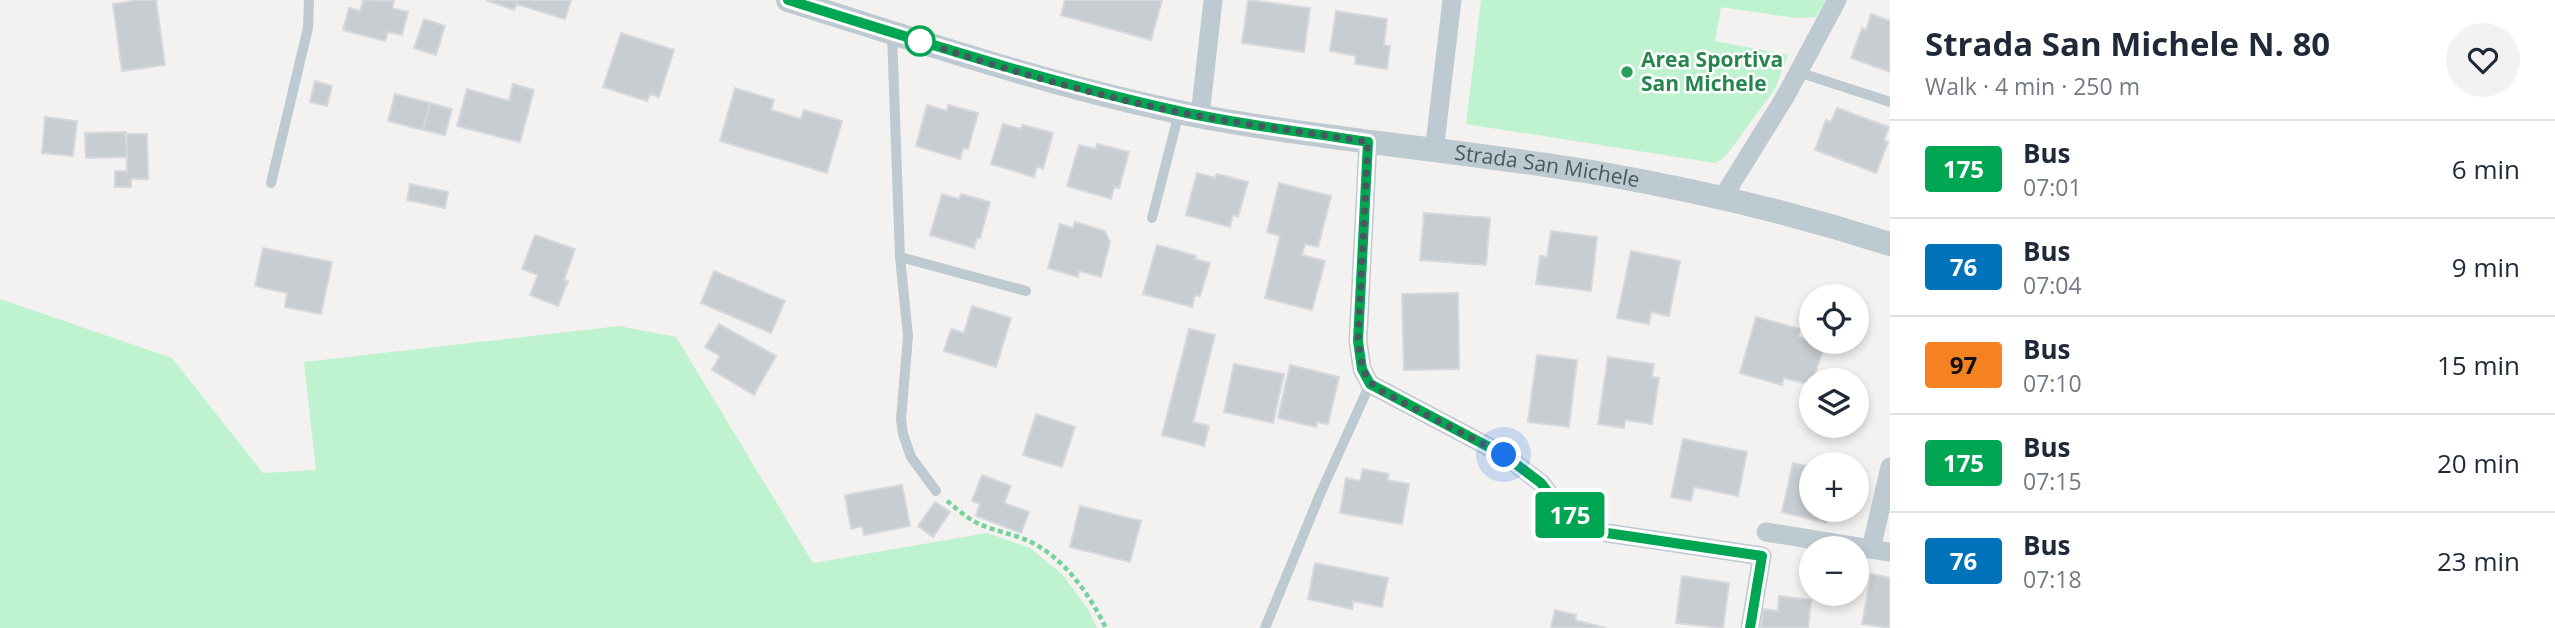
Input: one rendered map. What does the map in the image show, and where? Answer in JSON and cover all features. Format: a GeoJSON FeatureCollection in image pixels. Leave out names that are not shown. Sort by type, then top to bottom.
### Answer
{"type":"FeatureCollection","features":[{"type":"Feature","properties":{"kind":"street","name":"Strada San Michele"},"geometry":{"type":"LineString","coordinates":[[788,0],[1038,77],[1190,114],[1434,152],[1601,174],[1723,197],[1815,220],[1890,244]]}},
{"type":"Feature","properties":{"kind":"street"},"geometry":{"type":"LineString","coordinates":[[1190,114],[1213,0]]}},
{"type":"Feature","properties":{"kind":"street"},"geometry":{"type":"LineString","coordinates":[[1434,152],[1452,0]]}},
{"type":"Feature","properties":{"kind":"street"},"geometry":{"type":"LineString","coordinates":[[1723,197],[1798,72],[1837,0]]}},
{"type":"Feature","properties":{"kind":"street"},"geometry":{"type":"LineString","coordinates":[[1368,142],[1358,341],[1362,369],[1370,384],[1504,455],[1541,483],[1560,508],[1578,521],[1607,533],[1762,556],[1750,628]]}},
{"type":"Feature","properties":{"kind":"street"},"geometry":{"type":"LineString","coordinates":[[1766,532],[1881,550],[1890,467]]}},
{"type":"Feature","properties":{"kind":"lane"},"geometry":{"type":"LineString","coordinates":[[271,183],[308,28],[309,0]]}},
{"type":"Feature","properties":{"kind":"lane"},"geometry":{"type":"LineString","coordinates":[[891,32],[900,257],[908,336],[902,435],[911,457],[936,491]]}},
{"type":"Feature","properties":{"kind":"lane"},"geometry":{"type":"LineString","coordinates":[[1798,72],[1890,102]]}},
{"type":"Feature","properties":{"kind":"lane"},"geometry":{"type":"LineString","coordinates":[[1152,218],[1190,114]]}},
{"type":"Feature","properties":{"kind":"lane"},"geometry":{"type":"LineString","coordinates":[[900,257],[1026,291]]}},
{"type":"Feature","properties":{"kind":"lane"},"geometry":{"type":"LineString","coordinates":[[1265,628],[1321,492],[1370,384]]}},
{"type":"Feature","properties":{"kind":"path"},"geometry":{"type":"LineString","coordinates":[[936,491],[977,523],[1031,542],[1060,564],[1077,581],[1106,628]]}},
{"type":"Feature","properties":{"kind":"green space","name":"Area Sportiva San Michele"},"geometry":{"type":"Polygon","coordinates":[[[1481,0],[1826,0],[1816,17],[1796,18],[1721,7],[1715,41],[1788,55],[1775,89],[1725,157],[1715,163],[1466,124],[1481,0]]]}},
{"type":"Feature","properties":{"kind":"green space"},"geometry":{"type":"Polygon","coordinates":[[[0,299],[172,358],[263,473],[316,470],[304,362],[619,326],[676,337],[813,563],[987,533],[1030,548],[1063,575],[1089,611],[1097,628],[0,628],[0,299]]]}},
{"type":"Feature","properties":{"kind":"building"},"geometry":{"type":"Polygon","coordinates":[[[156,0],[165,65],[122,71],[113,4],[156,0]]]}},
{"type":"Feature","properties":{"kind":"building"},"geometry":{"type":"Polygon","coordinates":[[[363,0],[394,1],[392,8],[408,12],[402,35],[388,32],[385,41],[343,30],[349,8],[360,11],[363,0]]]}},
{"type":"Feature","properties":{"kind":"building"},"geometry":{"type":"Polygon","coordinates":[[[486,0],[518,0],[514,10],[486,0]]]}},
{"type":"Feature","properties":{"kind":"building"},"geometry":{"type":"Polygon","coordinates":[[[518,0],[571,0],[565,19],[516,4],[518,0]]]}},
{"type":"Feature","properties":{"kind":"building"},"geometry":{"type":"Polygon","coordinates":[[[1065,0],[1162,0],[1151,40],[1061,15],[1065,0]]]}},
{"type":"Feature","properties":{"kind":"building"},"geometry":{"type":"Polygon","coordinates":[[[1248,0],[1310,8],[1304,52],[1242,43],[1248,0]]]}},
{"type":"Feature","properties":{"kind":"building"},"geometry":{"type":"Polygon","coordinates":[[[1336,11],[1387,19],[1384,45],[1390,46],[1387,69],[1355,64],[1356,56],[1330,51],[1336,11]]]}},
{"type":"Feature","properties":{"kind":"building"},"geometry":{"type":"Polygon","coordinates":[[[1871,14],[1890,21],[1890,72],[1851,58],[1862,28],[1866,30],[1871,14]]]}},
{"type":"Feature","properties":{"kind":"building"},"geometry":{"type":"Polygon","coordinates":[[[424,19],[445,26],[436,55],[414,48],[424,19]]]}},
{"type":"Feature","properties":{"kind":"building"},"geometry":{"type":"Polygon","coordinates":[[[621,33],[674,50],[659,97],[650,94],[647,101],[603,87],[621,33]]]}},
{"type":"Feature","properties":{"kind":"building"},"geometry":{"type":"Polygon","coordinates":[[[315,81],[332,86],[327,106],[310,102],[315,81]]]}},
{"type":"Feature","properties":{"kind":"building"},"geometry":{"type":"Polygon","coordinates":[[[513,84],[534,90],[520,142],[457,126],[467,89],[509,101],[513,84]]]}},
{"type":"Feature","properties":{"kind":"building"},"geometry":{"type":"Polygon","coordinates":[[[735,88],[774,100],[771,110],[801,119],[804,110],[842,121],[827,173],[720,141],[735,88]]]}},
{"type":"Feature","properties":{"kind":"building"},"geometry":{"type":"Polygon","coordinates":[[[395,94],[430,103],[423,130],[388,121],[395,94]]]}},
{"type":"Feature","properties":{"kind":"building"},"geometry":{"type":"Polygon","coordinates":[[[430,103],[452,109],[445,135],[423,130],[430,103]]]}},
{"type":"Feature","properties":{"kind":"building"},"geometry":{"type":"Polygon","coordinates":[[[927,105],[947,111],[948,105],[978,113],[968,149],[963,148],[960,159],[916,146],[927,105]]]}},
{"type":"Feature","properties":{"kind":"building"},"geometry":{"type":"Polygon","coordinates":[[[1837,108],[1889,127],[1884,140],[1888,142],[1876,173],[1815,150],[1826,120],[1831,122],[1837,108]]]}},
{"type":"Feature","properties":{"kind":"building"},"geometry":{"type":"Polygon","coordinates":[[[45,117],[77,121],[73,156],[42,153],[45,117]]]}},
{"type":"Feature","properties":{"kind":"building"},"geometry":{"type":"Polygon","coordinates":[[[1003,124],[1021,129],[1023,125],[1053,133],[1043,169],[1037,166],[1034,177],[991,164],[1003,124]]]}},
{"type":"Feature","properties":{"kind":"building"},"geometry":{"type":"Polygon","coordinates":[[[126,132],[127,157],[86,158],[85,133],[126,132]]]}},
{"type":"Feature","properties":{"kind":"building"},"geometry":{"type":"Polygon","coordinates":[[[126,134],[147,134],[148,179],[131,179],[131,187],[115,187],[115,171],[127,171],[126,134]]]}},
{"type":"Feature","properties":{"kind":"building"},"geometry":{"type":"Polygon","coordinates":[[[1097,144],[1129,152],[1119,188],[1114,187],[1111,199],[1067,186],[1079,145],[1096,149],[1097,144]]]}},
{"type":"Feature","properties":{"kind":"building"},"geometry":{"type":"Polygon","coordinates":[[[1197,173],[1215,178],[1217,174],[1248,182],[1238,217],[1233,215],[1230,227],[1186,215],[1197,173]]]}},
{"type":"Feature","properties":{"kind":"building"},"geometry":{"type":"Polygon","coordinates":[[[1279,183],[1331,196],[1318,247],[1305,244],[1302,255],[1325,261],[1312,310],[1265,298],[1280,236],[1267,232],[1279,183]]]}},
{"type":"Feature","properties":{"kind":"building"},"geometry":{"type":"Polygon","coordinates":[[[410,184],[448,192],[445,208],[407,200],[410,184]]]}},
{"type":"Feature","properties":{"kind":"building"},"geometry":{"type":"Polygon","coordinates":[[[942,194],[959,199],[961,194],[990,202],[980,238],[977,238],[974,248],[930,235],[942,194]]]}},
{"type":"Feature","properties":{"kind":"building"},"geometry":{"type":"Polygon","coordinates":[[[1424,213],[1490,218],[1486,265],[1420,260],[1424,213]]]}},
{"type":"Feature","properties":{"kind":"building"},"geometry":{"type":"Polygon","coordinates":[[[1075,222],[1105,231],[1110,242],[1101,277],[1079,271],[1078,277],[1048,268],[1060,224],[1073,228],[1075,222]]]}},
{"type":"Feature","properties":{"kind":"building"},"geometry":{"type":"Polygon","coordinates":[[[1551,231],[1597,237],[1591,291],[1536,284],[1540,256],[1547,257],[1551,231]]]}},
{"type":"Feature","properties":{"kind":"building"},"geometry":{"type":"Polygon","coordinates":[[[535,235],[575,249],[564,280],[568,281],[558,306],[530,295],[538,275],[522,269],[535,235]]]}},
{"type":"Feature","properties":{"kind":"building"},"geometry":{"type":"Polygon","coordinates":[[[1157,245],[1196,256],[1195,259],[1210,263],[1200,296],[1195,295],[1192,307],[1143,294],[1157,245]]]}},
{"type":"Feature","properties":{"kind":"building"},"geometry":{"type":"Polygon","coordinates":[[[263,248],[332,262],[321,314],[285,307],[287,293],[255,286],[263,248]]]}},
{"type":"Feature","properties":{"kind":"building"},"geometry":{"type":"Polygon","coordinates":[[[1631,251],[1680,261],[1669,316],[1651,312],[1649,324],[1617,318],[1631,251]]]}},
{"type":"Feature","properties":{"kind":"building"},"geometry":{"type":"Polygon","coordinates":[[[714,271],[785,301],[771,333],[701,303],[714,271]]]}},
{"type":"Feature","properties":{"kind":"building"},"geometry":{"type":"Polygon","coordinates":[[[1458,293],[1459,369],[1404,370],[1402,294],[1458,293]]]}},
{"type":"Feature","properties":{"kind":"building"},"geometry":{"type":"Polygon","coordinates":[[[972,306],[1011,318],[996,367],[944,351],[951,329],[964,333],[972,306]]]}},
{"type":"Feature","properties":{"kind":"building"},"geometry":{"type":"Polygon","coordinates":[[[1756,317],[1799,329],[1799,354],[1822,354],[1817,368],[1799,368],[1799,382],[1784,378],[1782,385],[1740,373],[1756,317]]]}},
{"type":"Feature","properties":{"kind":"building"},"geometry":{"type":"Polygon","coordinates":[[[719,324],[776,356],[754,395],[712,370],[720,356],[705,347],[719,324]]]}},
{"type":"Feature","properties":{"kind":"building"},"geometry":{"type":"Polygon","coordinates":[[[1189,329],[1215,335],[1193,422],[1209,426],[1204,446],[1162,435],[1189,329]]]}},
{"type":"Feature","properties":{"kind":"building"},"geometry":{"type":"Polygon","coordinates":[[[1537,355],[1577,360],[1569,427],[1528,422],[1537,355]]]}},
{"type":"Feature","properties":{"kind":"building"},"geometry":{"type":"Polygon","coordinates":[[[1608,357],[1654,364],[1652,377],[1659,378],[1652,424],[1625,420],[1624,428],[1598,424],[1608,357]]]}},
{"type":"Feature","properties":{"kind":"building"},"geometry":{"type":"Polygon","coordinates":[[[1234,364],[1284,374],[1273,423],[1224,412],[1234,364]]]}},
{"type":"Feature","properties":{"kind":"building"},"geometry":{"type":"Polygon","coordinates":[[[1290,365],[1339,377],[1328,424],[1317,422],[1316,427],[1278,418],[1290,365]]]}},
{"type":"Feature","properties":{"kind":"building"},"geometry":{"type":"Polygon","coordinates":[[[1036,414],[1075,427],[1062,467],[1023,455],[1036,414]]]}},
{"type":"Feature","properties":{"kind":"building"},"geometry":{"type":"Polygon","coordinates":[[[1683,439],[1747,452],[1738,496],[1694,487],[1691,501],[1671,497],[1683,439]]]}},
{"type":"Feature","properties":{"kind":"building"},"geometry":{"type":"Polygon","coordinates":[[[1793,463],[1799,464],[1799,516],[1782,512],[1793,463]]]}},
{"type":"Feature","properties":{"kind":"building"},"geometry":{"type":"Polygon","coordinates":[[[1363,469],[1389,474],[1387,480],[1409,484],[1402,524],[1340,513],[1346,478],[1360,481],[1363,469]]]}},
{"type":"Feature","properties":{"kind":"building"},"geometry":{"type":"Polygon","coordinates":[[[982,475],[1011,486],[1004,503],[1029,512],[1021,533],[976,516],[980,504],[972,501],[982,475]]]}},
{"type":"Feature","properties":{"kind":"building"},"geometry":{"type":"Polygon","coordinates":[[[902,485],[910,526],[864,535],[862,526],[851,529],[845,495],[902,485]]]}},
{"type":"Feature","properties":{"kind":"building"},"geometry":{"type":"Polygon","coordinates":[[[935,502],[950,512],[933,537],[918,526],[935,502]]]}},
{"type":"Feature","properties":{"kind":"building"},"geometry":{"type":"Polygon","coordinates":[[[1080,506],[1141,521],[1130,562],[1070,547],[1080,506]]]}},
{"type":"Feature","properties":{"kind":"building"},"geometry":{"type":"Polygon","coordinates":[[[1315,563],[1388,578],[1382,607],[1353,601],[1352,609],[1308,599],[1315,563]]]}},
{"type":"Feature","properties":{"kind":"building"},"geometry":{"type":"Polygon","coordinates":[[[1871,574],[1890,578],[1890,628],[1862,624],[1865,606],[1869,606],[1871,574]]]}},
{"type":"Feature","properties":{"kind":"building"},"geometry":{"type":"Polygon","coordinates":[[[1682,576],[1729,583],[1723,628],[1676,623],[1682,576]]]}},
{"type":"Feature","properties":{"kind":"building"},"geometry":{"type":"Polygon","coordinates":[[[1779,596],[1799,598],[1799,606],[1810,606],[1808,628],[1761,628],[1763,609],[1778,611],[1779,596]]]}},
{"type":"Feature","properties":{"kind":"building"},"geometry":{"type":"Polygon","coordinates":[[[1555,610],[1576,615],[1575,620],[1606,628],[1551,628],[1555,610]]]}},
{"type":"Feature","properties":{"kind":"bus line","name":"175"},"geometry":{"type":"LineString","coordinates":[[788,0],[965,56],[1139,102],[1200,116],[1368,142],[1358,341],[1362,369],[1370,384],[1504,455],[1541,483],[1560,508],[1578,521],[1607,533],[1762,556],[1750,628]]}},
{"type":"Feature","properties":{"kind":"place","name":"Area Sportiva San Michele"},"geometry":{"type":"Point","coordinates":[1627,72]}},
{"type":"Feature","properties":{"kind":"route"},"geometry":{"type":"LineString","coordinates":[[920,41],[1038,77],[1159,107],[1200,116],[1368,142],[1358,341],[1362,369],[1370,384],[1379,390],[1504,455]]}}]}
